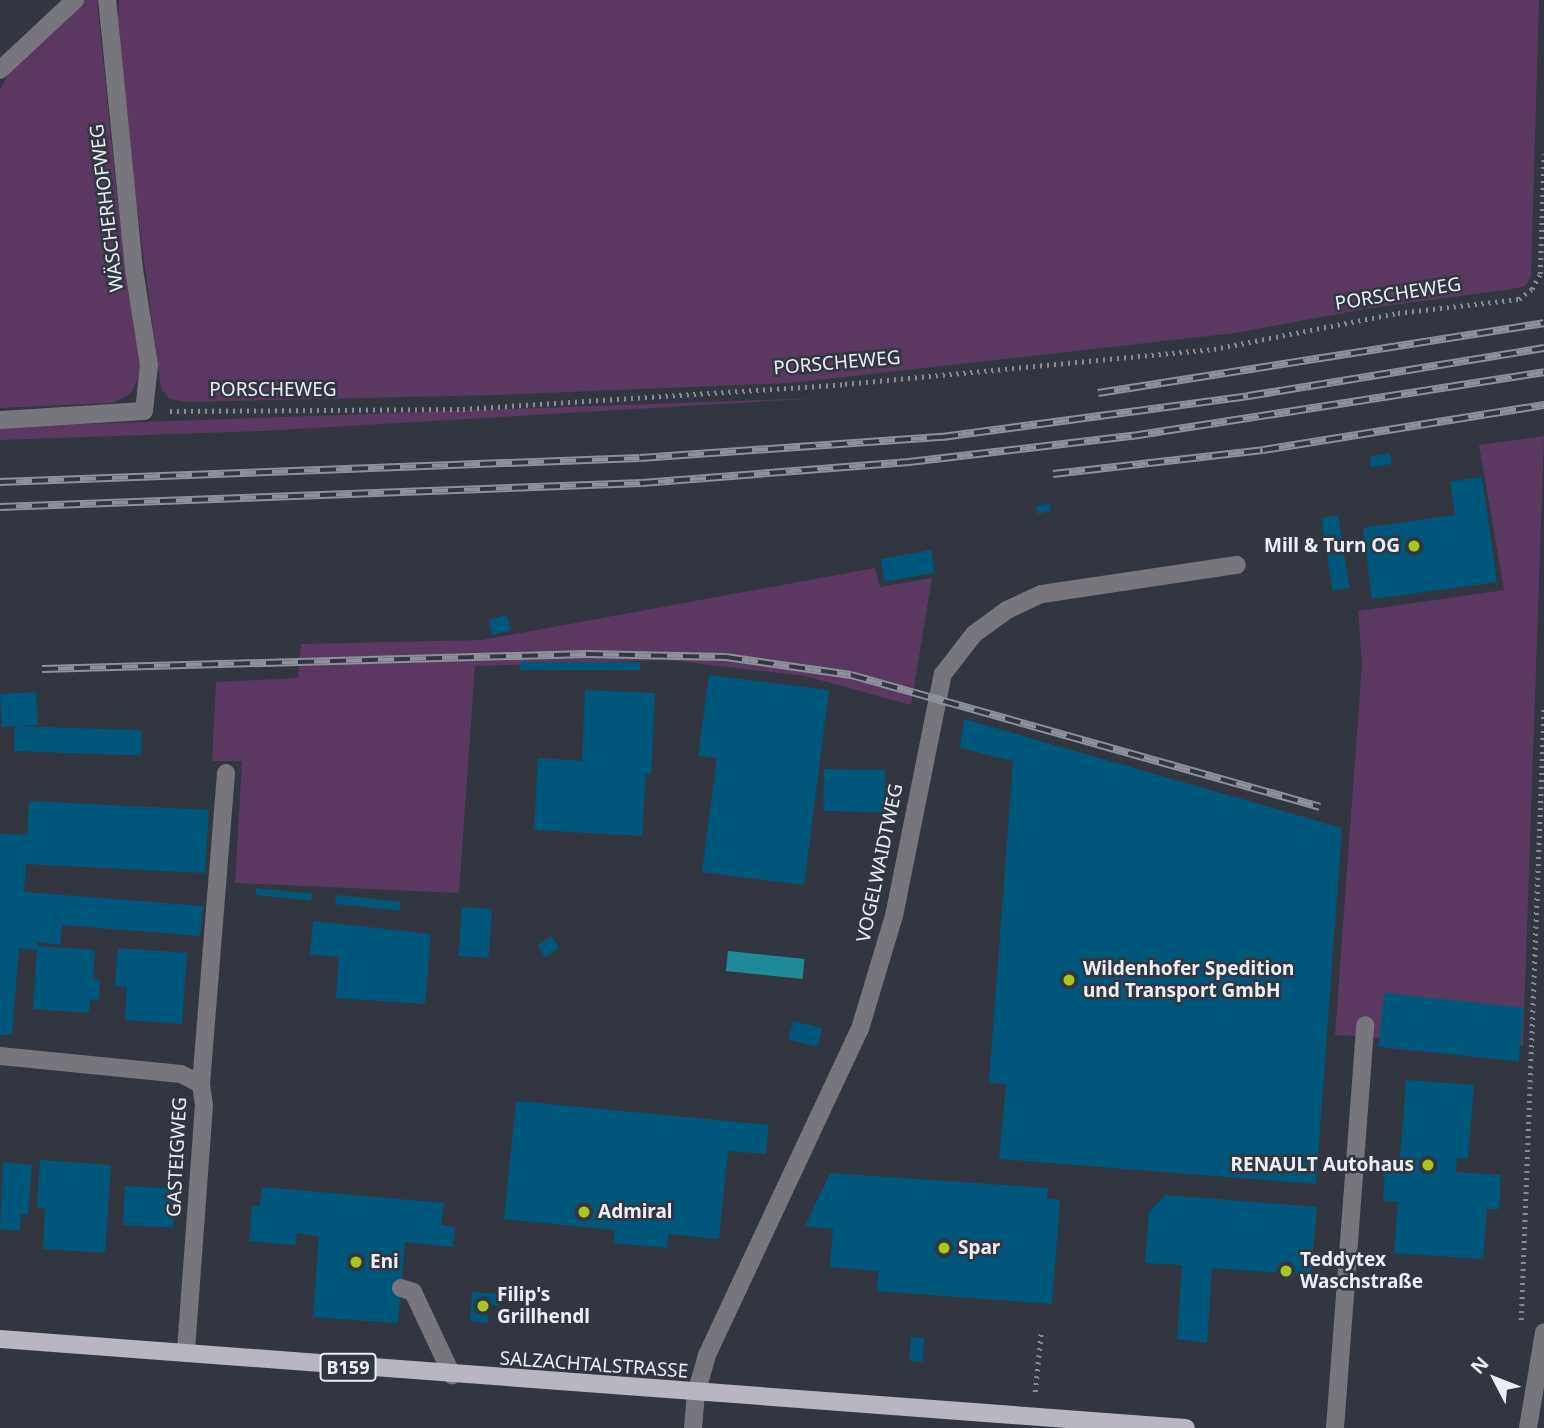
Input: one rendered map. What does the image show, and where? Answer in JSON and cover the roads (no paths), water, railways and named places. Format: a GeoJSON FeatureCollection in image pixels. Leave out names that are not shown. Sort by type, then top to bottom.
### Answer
{"type":"FeatureCollection","features":[{"type":"Feature","properties":{"kind":"main road","name":"SALZACHTALSTRASSE"},"geometry":{"type":"LineString","coordinates":[[0,1339],[696,1394],[1186,1428]]}},
{"type":"Feature","properties":{"kind":"street"},"geometry":{"type":"LineString","coordinates":[[0,70],[75,0]]}},
{"type":"Feature","properties":{"kind":"street","name":"WÄSCHERHOFWEG"},"geometry":{"type":"LineString","coordinates":[[0,420],[145,411],[149,365],[134,269],[107,0]]}},
{"type":"Feature","properties":{"kind":"street","name":"VOGELWAIDTWEG"},"geometry":{"type":"LineString","coordinates":[[693,1428],[696,1394],[707,1355],[860,1029],[894,916],[943,674],[974,634],[1007,610],[1042,594],[1237,565]]}},
{"type":"Feature","properties":{"kind":"street"},"geometry":{"type":"LineString","coordinates":[[201,1084],[226,773]]}},
{"type":"Feature","properties":{"kind":"street"},"geometry":{"type":"LineString","coordinates":[[1335,1428],[1365,1025]]}},
{"type":"Feature","properties":{"kind":"street","name":"GASTEIGWEG"},"geometry":{"type":"LineString","coordinates":[[0,1056],[181,1074],[201,1084],[204,1105],[186,1353]]}},
{"type":"Feature","properties":{"kind":"street"},"geometry":{"type":"LineString","coordinates":[[401,1288],[413,1292],[435,1330],[452,1375]]}},
{"type":"Feature","properties":{"kind":"street"},"geometry":{"type":"LineString","coordinates":[[1528,1428],[1544,1332]]}},
{"type":"Feature","properties":{"kind":"water"},"geometry":{"type":"Polygon","coordinates":[[[728,951],[805,959],[802,979],[726,971],[728,951]]]}},
{"type":"Feature","properties":{"kind":"railway"},"geometry":{"type":"LineString","coordinates":[[1098,393],[1544,323]]}},
{"type":"Feature","properties":{"kind":"railway"},"geometry":{"type":"LineString","coordinates":[[0,482],[640,458],[942,437],[1248,396],[1544,348]]}},
{"type":"Feature","properties":{"kind":"railway"},"geometry":{"type":"LineString","coordinates":[[0,507],[642,483],[909,462],[1132,436],[1544,372]]}},
{"type":"Feature","properties":{"kind":"railway"},"geometry":{"type":"LineString","coordinates":[[1053,474],[1263,450],[1544,405]]}},
{"type":"Feature","properties":{"kind":"railway"},"geometry":{"type":"LineString","coordinates":[[42,669],[587,654],[726,657],[851,675],[1320,807]]}},
{"type":"Feature","properties":{"kind":"place","name":"Mill & Turn OG"},"geometry":{"type":"Point","coordinates":[1414,546]}},
{"type":"Feature","properties":{"kind":"place","name":"Wildenhofer Spedition und Transport GmbH"},"geometry":{"type":"Point","coordinates":[1069,980]}},
{"type":"Feature","properties":{"kind":"place","name":"RENAULT Autohaus"},"geometry":{"type":"Point","coordinates":[1428,1165]}},
{"type":"Feature","properties":{"kind":"place","name":"Admiral"},"geometry":{"type":"Point","coordinates":[584,1212]}},
{"type":"Feature","properties":{"kind":"place","name":"Spar"},"geometry":{"type":"Point","coordinates":[944,1248]}},
{"type":"Feature","properties":{"kind":"place","name":"Eni"},"geometry":{"type":"Point","coordinates":[356,1262]}},
{"type":"Feature","properties":{"kind":"place","name":"Teddytex Waschstraße"},"geometry":{"type":"Point","coordinates":[1286,1271]}},
{"type":"Feature","properties":{"kind":"place","name":"Filip's Grillhendl"},"geometry":{"type":"Point","coordinates":[483,1306]}}]}
